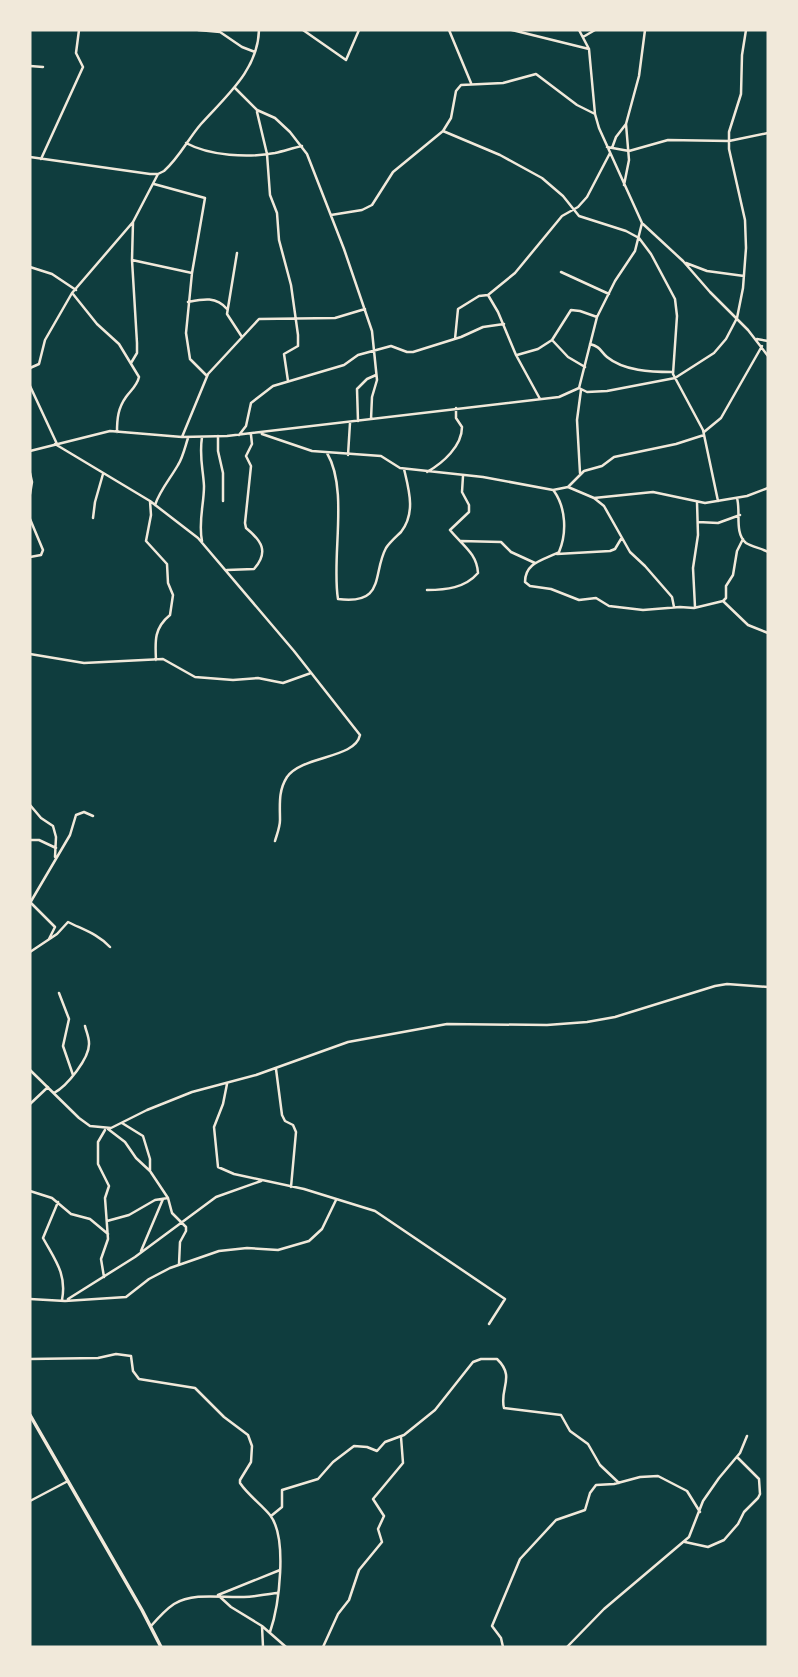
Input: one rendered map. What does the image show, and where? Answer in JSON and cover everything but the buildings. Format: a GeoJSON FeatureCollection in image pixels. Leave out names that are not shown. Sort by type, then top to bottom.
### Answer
{"type":"FeatureCollection","features":[{"type":"Feature","properties":{"kind":"street"},"geometry":{"type":"LineString","coordinates":[[41,159],[83,67],[76,53],[79,30]]}},
{"type":"Feature","properties":{"kind":"street"},"geometry":{"type":"LineString","coordinates":[[198,30],[220,32],[242,47],[256,52]]}},
{"type":"Feature","properties":{"kind":"street"},"geometry":{"type":"LineString","coordinates":[[30,368],[39,364],[46,340],[74,292],[133,222],[158,174],[169,167],[235,88],[256,52],[259,30]]}},
{"type":"Feature","properties":{"kind":"street"},"geometry":{"type":"LineString","coordinates":[[303,30],[346,60],[359,30]]}},
{"type":"Feature","properties":{"kind":"street"},"geometry":{"type":"LineString","coordinates":[[449,30],[471,83]]}},
{"type":"Feature","properties":{"kind":"street"},"geometry":{"type":"LineString","coordinates":[[512,30],[589,48]]}},
{"type":"Feature","properties":{"kind":"street"},"geometry":{"type":"LineString","coordinates":[[579,30],[589,48],[595,114],[642,223],[683,261],[709,292],[757,339],[768,356]]}},
{"type":"Feature","properties":{"kind":"street"},"geometry":{"type":"LineString","coordinates":[[583,37],[595,30]]}},
{"type":"Feature","properties":{"kind":"street"},"geometry":{"type":"LineString","coordinates":[[624,185],[629,151],[626,124],[639,76],[645,30]]}},
{"type":"Feature","properties":{"kind":"street"},"geometry":{"type":"LineString","coordinates":[[580,389],[587,393],[607,391],[675,378],[713,353],[726,339],[737,318],[744,276],[745,220],[729,141],[730,125],[741,94],[746,30]]}},
{"type":"Feature","properties":{"kind":"street"},"geometry":{"type":"LineString","coordinates":[[30,66],[43,67]]}},
{"type":"Feature","properties":{"kind":"street"},"geometry":{"type":"LineString","coordinates":[[330,215],[362,210],[372,205],[393,172],[443,131],[453,113],[456,91],[461,85],[503,83],[537,74],[577,105],[595,114]]}},
{"type":"Feature","properties":{"kind":"street"},"geometry":{"type":"LineString","coordinates":[[235,88],[257,110],[275,118],[307,154],[370,323],[376,375],[371,419]]}},
{"type":"Feature","properties":{"kind":"street"},"geometry":{"type":"LineString","coordinates":[[257,110],[267,154],[270,195],[278,217],[279,240],[296,318],[298,346],[284,354],[288,381]]}},
{"type":"Feature","properties":{"kind":"street"},"geometry":{"type":"LineString","coordinates":[[610,148],[626,124]]}},
{"type":"Feature","properties":{"kind":"street"},"geometry":{"type":"LineString","coordinates":[[443,131],[500,155],[542,178],[563,196],[573,211],[586,220],[616,227],[639,238],[659,267],[675,299],[677,316],[672,372],[704,434],[718,501]]}},
{"type":"Feature","properties":{"kind":"street"},"geometry":{"type":"LineString","coordinates":[[610,148],[629,151],[668,140],[729,141],[768,133]]}},
{"type":"Feature","properties":{"kind":"street"},"geometry":{"type":"LineString","coordinates":[[290,149],[295,138]]}},
{"type":"Feature","properties":{"kind":"street"},"geometry":{"type":"LineString","coordinates":[[186,144],[206,151],[267,154],[302,146]]}},
{"type":"Feature","properties":{"kind":"street"},"geometry":{"type":"LineString","coordinates":[[456,339],[458,309],[479,296],[488,295],[515,273],[562,216],[573,211],[592,191],[610,152]]}},
{"type":"Feature","properties":{"kind":"street"},"geometry":{"type":"LineString","coordinates":[[30,157],[158,174]]}},
{"type":"Feature","properties":{"kind":"street"},"geometry":{"type":"LineString","coordinates":[[154,184],[205,198],[188,302],[187,333],[191,363],[207,376]]}},
{"type":"Feature","properties":{"kind":"street"},"geometry":{"type":"LineString","coordinates":[[131,363],[137,353],[132,260],[133,222]]}},
{"type":"Feature","properties":{"kind":"street"},"geometry":{"type":"LineString","coordinates":[[580,473],[577,420],[580,389],[590,344],[597,317],[635,251],[642,223]]}},
{"type":"Feature","properties":{"kind":"street"},"geometry":{"type":"LineString","coordinates":[[237,253],[227,310],[228,319],[242,337]]}},
{"type":"Feature","properties":{"kind":"street"},"geometry":{"type":"LineString","coordinates":[[132,260],[192,273]]}},
{"type":"Feature","properties":{"kind":"street"},"geometry":{"type":"LineString","coordinates":[[683,261],[707,271],[744,276]]}},
{"type":"Feature","properties":{"kind":"street"},"geometry":{"type":"LineString","coordinates":[[30,267],[52,274],[74,292],[97,324],[119,344],[131,363],[139,380],[118,412],[117,432]]}},
{"type":"Feature","properties":{"kind":"street"},"geometry":{"type":"LineString","coordinates":[[561,272],[609,294]]}},
{"type":"Feature","properties":{"kind":"street"},"geometry":{"type":"LineString","coordinates":[[488,295],[540,399]]}},
{"type":"Feature","properties":{"kind":"street"},"geometry":{"type":"LineString","coordinates":[[188,302],[211,299],[223,304],[227,310]]}},
{"type":"Feature","properties":{"kind":"street"},"geometry":{"type":"LineString","coordinates":[[182,437],[207,376],[262,318],[335,318],[365,309]]}},
{"type":"Feature","properties":{"kind":"street"},"geometry":{"type":"LineString","coordinates":[[516,355],[538,349],[552,340],[571,310],[597,317]]}},
{"type":"Feature","properties":{"kind":"street"},"geometry":{"type":"LineString","coordinates":[[239,435],[246,426],[251,403],[270,388],[344,365],[362,353],[391,346],[413,352],[456,339],[483,327],[504,324]]}},
{"type":"Feature","properties":{"kind":"street"},"geometry":{"type":"LineString","coordinates":[[757,339],[768,341]]}},
{"type":"Feature","properties":{"kind":"street"},"geometry":{"type":"LineString","coordinates":[[552,340],[568,357],[585,367]]}},
{"type":"Feature","properties":{"kind":"street"},"geometry":{"type":"LineString","coordinates":[[590,344],[600,348],[608,358],[635,369],[672,372]]}},
{"type":"Feature","properties":{"kind":"street"},"geometry":{"type":"LineString","coordinates":[[568,487],[580,473],[602,466],[620,455],[676,444],[704,434],[721,418],[762,346]]}},
{"type":"Feature","properties":{"kind":"street"},"geometry":{"type":"LineString","coordinates":[[358,421],[357,389],[367,379],[376,375]]}},
{"type":"Feature","properties":{"kind":"street"},"geometry":{"type":"LineString","coordinates":[[30,386],[56,444],[150,501],[203,543],[354,725],[360,737],[358,743],[351,748],[312,761],[288,776],[279,801],[280,819],[275,841]]}},
{"type":"Feature","properties":{"kind":"street"},"geometry":{"type":"LineString","coordinates":[[30,451],[92,434],[117,432],[188,438],[239,435],[559,397],[580,389]]}},
{"type":"Feature","properties":{"kind":"street"},"geometry":{"type":"LineString","coordinates":[[427,472],[443,461],[460,439],[462,426],[456,418],[456,408]]}},
{"type":"Feature","properties":{"kind":"street"},"geometry":{"type":"LineString","coordinates":[[348,454],[351,422]]}},
{"type":"Feature","properties":{"kind":"street"},"geometry":{"type":"LineString","coordinates":[[227,570],[254,569],[264,552],[256,535],[246,528],[245,523],[251,466],[246,456],[252,444],[251,433]]}},
{"type":"Feature","properties":{"kind":"street"},"geometry":{"type":"LineString","coordinates":[[259,433],[298,448],[327,453],[381,456],[404,469],[463,475],[553,490],[568,487],[594,498],[604,506],[632,555],[672,597],[674,607]]}},
{"type":"Feature","properties":{"kind":"street"},"geometry":{"type":"LineString","coordinates":[[218,436],[223,473],[222,501]]}},
{"type":"Feature","properties":{"kind":"street"},"geometry":{"type":"LineString","coordinates":[[202,437],[200,463],[204,497],[200,528],[203,543]]}},
{"type":"Feature","properties":{"kind":"street"},"geometry":{"type":"LineString","coordinates":[[155,505],[158,493],[178,464],[188,438]]}},
{"type":"Feature","properties":{"kind":"street"},"geometry":{"type":"LineString","coordinates":[[327,453],[334,468],[337,502],[338,599],[359,599],[369,593],[376,584],[385,550],[403,529],[411,506],[404,469]]}},
{"type":"Feature","properties":{"kind":"street"},"geometry":{"type":"LineString","coordinates":[[30,473],[30,494]]}},
{"type":"Feature","properties":{"kind":"street"},"geometry":{"type":"LineString","coordinates":[[93,518],[94,502],[103,474]]}},
{"type":"Feature","properties":{"kind":"street"},"geometry":{"type":"LineString","coordinates":[[427,590],[462,585],[476,576],[478,565],[450,530],[469,512],[469,505],[461,492],[463,475]]}},
{"type":"Feature","properties":{"kind":"street"},"geometry":{"type":"LineString","coordinates":[[594,498],[653,492],[697,502],[718,501],[768,488]]}},
{"type":"Feature","properties":{"kind":"street"},"geometry":{"type":"LineString","coordinates":[[553,490],[559,499],[565,519],[562,543],[555,555]]}},
{"type":"Feature","properties":{"kind":"street"},"geometry":{"type":"LineString","coordinates":[[737,498],[740,515],[738,526],[743,540],[768,552]]}},
{"type":"Feature","properties":{"kind":"street"},"geometry":{"type":"LineString","coordinates":[[150,501],[151,515],[146,541],[167,564],[168,583],[173,595],[170,615],[156,632],[156,660]]}},
{"type":"Feature","properties":{"kind":"street"},"geometry":{"type":"LineString","coordinates":[[695,608],[697,502]]}},
{"type":"Feature","properties":{"kind":"street"},"geometry":{"type":"LineString","coordinates":[[698,522],[718,523],[740,515]]}},
{"type":"Feature","properties":{"kind":"street"},"geometry":{"type":"LineString","coordinates":[[30,519],[43,550],[41,555],[30,557]]}},
{"type":"Feature","properties":{"kind":"street"},"geometry":{"type":"LineString","coordinates":[[621,539],[610,551],[555,555],[534,563],[525,576],[525,582],[530,586],[551,589],[579,600],[599,599],[612,607],[643,610],[695,608],[726,598],[726,586],[734,571],[737,551],[743,540]]}},
{"type":"Feature","properties":{"kind":"street"},"geometry":{"type":"LineString","coordinates":[[461,541],[501,542],[511,552],[534,563]]}},
{"type":"Feature","properties":{"kind":"street"},"geometry":{"type":"LineString","coordinates":[[723,601],[748,625],[768,633]]}},
{"type":"Feature","properties":{"kind":"street"},"geometry":{"type":"LineString","coordinates":[[30,654],[84,663],[166,659],[195,677],[243,681],[262,678],[283,683],[311,673]]}},
{"type":"Feature","properties":{"kind":"street"},"geometry":{"type":"LineString","coordinates":[[30,805],[41,818],[53,826],[56,848],[54,862]]}},
{"type":"Feature","properties":{"kind":"street"},"geometry":{"type":"LineString","coordinates":[[49,939],[55,927],[30,902],[70,835],[76,815],[85,812],[93,817]]}},
{"type":"Feature","properties":{"kind":"street"},"geometry":{"type":"LineString","coordinates":[[30,840],[38,840],[56,848]]}},
{"type":"Feature","properties":{"kind":"street"},"geometry":{"type":"LineString","coordinates":[[30,952],[68,922],[94,933],[110,947]]}},
{"type":"Feature","properties":{"kind":"street"},"geometry":{"type":"LineString","coordinates":[[104,1277],[101,1254],[108,1234],[105,1198],[108,1182],[98,1164],[98,1142],[107,1129],[162,1103],[276,1069],[345,1043],[418,1028],[447,1024],[547,1025],[587,1021],[615,1017],[715,986],[768,987]]}},
{"type":"Feature","properties":{"kind":"street"},"geometry":{"type":"LineString","coordinates":[[59,993],[69,1018],[63,1046],[73,1075]]}},
{"type":"Feature","properties":{"kind":"street"},"geometry":{"type":"LineString","coordinates":[[54,1093],[64,1087],[88,1048],[85,1026]]}},
{"type":"Feature","properties":{"kind":"street"},"geometry":{"type":"LineString","coordinates":[[276,1069],[282,1115],[285,1121],[293,1125],[296,1132],[291,1187]]}},
{"type":"Feature","properties":{"kind":"street"},"geometry":{"type":"LineString","coordinates":[[30,1070],[90,1126],[107,1129],[125,1142],[136,1158],[150,1171],[168,1198],[169,1206],[187,1229],[180,1242],[179,1265]]}},
{"type":"Feature","properties":{"kind":"street"},"geometry":{"type":"LineString","coordinates":[[227,1083],[223,1104],[215,1122],[218,1167],[234,1174],[291,1187],[379,1213],[505,1299],[489,1324]]}},
{"type":"Feature","properties":{"kind":"street"},"geometry":{"type":"LineString","coordinates":[[30,1104],[48,1087]]}},
{"type":"Feature","properties":{"kind":"street"},"geometry":{"type":"LineString","coordinates":[[122,1123],[143,1136],[150,1159],[150,1171]]}},
{"type":"Feature","properties":{"kind":"street"},"geometry":{"type":"LineString","coordinates":[[64,1301],[140,1254],[216,1197],[261,1181]]}},
{"type":"Feature","properties":{"kind":"street"},"geometry":{"type":"LineString","coordinates":[[30,1191],[58,1202],[71,1214],[90,1219],[108,1234]]}},
{"type":"Feature","properties":{"kind":"street"},"geometry":{"type":"LineString","coordinates":[[107,1221],[121,1215],[129,1215],[155,1200],[168,1198]]}},
{"type":"Feature","properties":{"kind":"street"},"geometry":{"type":"LineString","coordinates":[[140,1254],[163,1199]]}},
{"type":"Feature","properties":{"kind":"street"},"geometry":{"type":"LineString","coordinates":[[30,1298],[64,1301],[126,1297],[149,1279],[219,1251],[247,1248],[278,1250],[309,1241],[322,1229],[337,1200]]}},
{"type":"Feature","properties":{"kind":"street"},"geometry":{"type":"LineString","coordinates":[[58,1202],[43,1238],[61,1270],[64,1301]]}},
{"type":"Feature","properties":{"kind":"street"},"geometry":{"type":"LineString","coordinates":[[30,1359],[98,1358],[125,1354],[132,1357],[133,1371],[139,1379],[195,1388],[249,1437],[252,1446],[251,1462],[240,1483],[271,1516],[279,1546],[278,1592],[270,1632]]}},
{"type":"Feature","properties":{"kind":"street"},"geometry":{"type":"LineString","coordinates":[[271,1516],[282,1507],[282,1490],[318,1479],[349,1448],[361,1446],[377,1451],[385,1443],[401,1437],[440,1405],[473,1362],[493,1358],[499,1361],[506,1373],[507,1385],[503,1402],[505,1408],[561,1415],[570,1431],[588,1444],[600,1465],[619,1483]]}},
{"type":"Feature","properties":{"kind":"street"},"geometry":{"type":"LineString","coordinates":[[30,1415],[161,1647]]}},
{"type":"Feature","properties":{"kind":"street"},"geometry":{"type":"LineString","coordinates":[[567,1647],[604,1609],[684,1542],[695,1527],[712,1488],[737,1457],[747,1436]]}},
{"type":"Feature","properties":{"kind":"street"},"geometry":{"type":"LineString","coordinates":[[323,1647],[338,1614],[349,1600],[359,1570],[382,1542],[378,1529],[384,1516],[373,1499],[403,1463],[401,1437]]}},
{"type":"Feature","properties":{"kind":"street"},"geometry":{"type":"LineString","coordinates":[[684,1542],[708,1547],[717,1544],[732,1531],[744,1512],[758,1498],[759,1479],[737,1457]]}},
{"type":"Feature","properties":{"kind":"street"},"geometry":{"type":"LineString","coordinates":[[503,1647],[501,1638],[492,1626],[520,1559],[556,1520],[585,1510],[590,1493],[596,1485],[651,1476],[664,1478],[687,1491],[700,1512]]}},
{"type":"Feature","properties":{"kind":"street"},"geometry":{"type":"LineString","coordinates":[[30,1502],[68,1481]]}},
{"type":"Feature","properties":{"kind":"street"},"geometry":{"type":"LineString","coordinates":[[217,1596],[280,1570]]}},
{"type":"Feature","properties":{"kind":"street"},"geometry":{"type":"LineString","coordinates":[[151,1626],[164,1612],[179,1602],[217,1596],[246,1597],[278,1592]]}},
{"type":"Feature","properties":{"kind":"street"},"geometry":{"type":"LineString","coordinates":[[217,1596],[262,1626],[286,1647]]}},
{"type":"Feature","properties":{"kind":"street"},"geometry":{"type":"LineString","coordinates":[[262,1626],[263,1647]]}}]}
